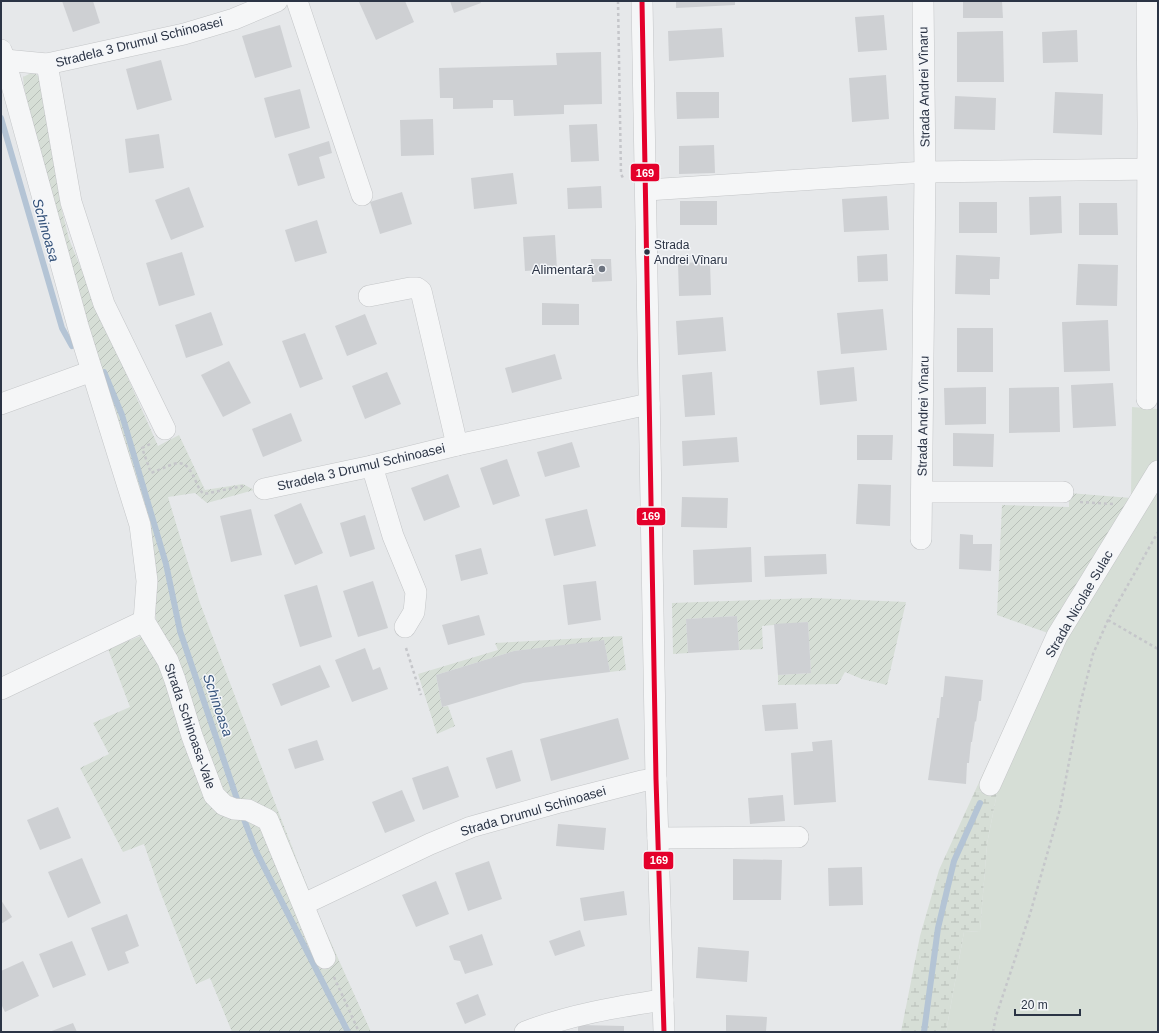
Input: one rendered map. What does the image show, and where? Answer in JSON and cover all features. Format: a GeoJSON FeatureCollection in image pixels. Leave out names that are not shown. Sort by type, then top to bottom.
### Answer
{"type":"FeatureCollection","features":[{"type":"Feature","properties":{"kind":"street","name":"Stradela 3 Drumul Schinoasei"},"geometry":{"type":"LineString","coordinates":[[3,55],[47,64],[184,34],[234,19],[276,1]]}},
{"type":"Feature","properties":{"kind":"street"},"geometry":{"type":"LineString","coordinates":[[297,1],[362,195]]}},
{"type":"Feature","properties":{"kind":"street"},"geometry":{"type":"LineString","coordinates":[[642,1],[656,779],[664,1032]]}},
{"type":"Feature","properties":{"kind":"street","name":"Strada Andrei Vînaru"},"geometry":{"type":"LineString","coordinates":[[921,539],[925,172],[923,1]]}},
{"type":"Feature","properties":{"kind":"street"},"geometry":{"type":"LineString","coordinates":[[1146,399],[1153,346],[1153,169],[1147,1]]}},
{"type":"Feature","properties":{"kind":"street"},"geometry":{"type":"LineString","coordinates":[[1,689],[144,621],[147,581],[140,525],[78,326],[3,55]]}},
{"type":"Feature","properties":{"kind":"street","name":"Stradela 3 Drumul Schinoasei"},"geometry":{"type":"LineString","coordinates":[[47,64],[71,202],[104,304],[166,429]]}},
{"type":"Feature","properties":{"kind":"street"},"geometry":{"type":"LineString","coordinates":[[646,190],[925,172],[1153,169]]}},
{"type":"Feature","properties":{"kind":"street","name":"Stradela 3 Drumul Schinoasei"},"geometry":{"type":"LineString","coordinates":[[369,296],[410,288],[417,288],[421,291],[457,445]]}},
{"type":"Feature","properties":{"kind":"street"},"geometry":{"type":"LineString","coordinates":[[1,404],[92,371]]}},
{"type":"Feature","properties":{"kind":"street","name":"Stradela 3 Drumul Schinoasei"},"geometry":{"type":"LineString","coordinates":[[264,489],[372,466],[457,445],[649,404]]}},
{"type":"Feature","properties":{"kind":"street"},"geometry":{"type":"LineString","coordinates":[[372,466],[394,536],[416,592],[414,612],[405,627]]}},
{"type":"Feature","properties":{"kind":"street","name":"Strada Nicolae Sulac"},"geometry":{"type":"LineString","coordinates":[[990,785],[1057,636],[1158,471]]}},
{"type":"Feature","properties":{"kind":"street","name":"Strada Andrei Vînaru"},"geometry":{"type":"LineString","coordinates":[[922,492],[1063,492]]}},
{"type":"Feature","properties":{"kind":"street","name":"Strada Schinoasa-Vale"},"geometry":{"type":"LineString","coordinates":[[144,621],[168,661],[192,736],[214,795],[224,805],[241,809],[268,820],[304,904],[325,958]]}},
{"type":"Feature","properties":{"kind":"street","name":"Strada Drumul Schinoasei"},"geometry":{"type":"LineString","coordinates":[[304,904],[430,844],[471,827],[567,800],[642,781],[656,779]]}},
{"type":"Feature","properties":{"kind":"street"},"geometry":{"type":"LineString","coordinates":[[658,838],[798,837]]}},
{"type":"Feature","properties":{"kind":"street"},"geometry":{"type":"LineString","coordinates":[[525,1032],[550,1023],[608,1009],[663,1000]]}},
{"type":"Feature","properties":{"kind":"path"},"geometry":{"type":"LineString","coordinates":[[166,429],[166,434],[163,438],[142,448],[151,473],[177,463],[183,463],[187,465],[192,472],[200,492],[204,494],[253,484],[264,489]]}},
{"type":"Feature","properties":{"kind":"path"},"geometry":{"type":"LineString","coordinates":[[1063,492],[1063,501],[1138,505]]}},
{"type":"Feature","properties":{"kind":"path"},"geometry":{"type":"LineString","coordinates":[[993,1032],[996,1016],[1030,914],[1060,809],[1080,705],[1093,654],[1108,620],[1158,532]]}},
{"type":"Feature","properties":{"kind":"path"},"geometry":{"type":"LineString","coordinates":[[1108,620],[1158,649]]}},
{"type":"Feature","properties":{"kind":"path"},"geometry":{"type":"LineString","coordinates":[[405,627],[402,634],[421,695]]}},
{"type":"Feature","properties":{"kind":"path"},"geometry":{"type":"LineString","coordinates":[[325,958],[359,1032]]}},
{"type":"Feature","properties":{"kind":"green space"},"geometry":{"type":"Polygon","coordinates":[[[33,72],[42,79],[61,207],[69,239],[100,315],[158,446],[179,435],[205,490],[243,484],[254,490],[207,503],[195,493],[168,497],[200,603],[275,803],[316,909],[371,1032],[232,1032],[210,978],[196,984],[160,891],[144,844],[123,852],[80,768],[109,754],[93,723],[130,707],[108,649],[158,629],[151,554],[62,247],[24,87],[23,77],[33,72]]]}},
{"type":"Feature","properties":{"kind":"green space"},"geometry":{"type":"Polygon","coordinates":[[[1132,407],[1158,409],[1158,1032],[946,1032],[964,932],[980,931],[987,844],[997,793],[975,791],[1048,633],[1131,498],[1132,407]]]}},
{"type":"Feature","properties":{"kind":"green space"},"geometry":{"type":"Polygon","coordinates":[[[1069,493],[1131,498],[1048,633],[997,615],[1002,505],[1069,507],[1069,493]]]}},
{"type":"Feature","properties":{"kind":"green space"},"geometry":{"type":"Polygon","coordinates":[[[813,598],[906,602],[887,685],[862,679],[845,672],[838,684],[778,685],[778,675],[811,673],[808,622],[762,626],[763,649],[739,650],[737,616],[686,619],[688,653],[673,654],[672,603],[813,598]]]}},
{"type":"Feature","properties":{"kind":"green space"},"geometry":{"type":"Polygon","coordinates":[[[622,636],[626,670],[610,672],[604,641],[514,651],[436,675],[442,707],[448,706],[455,726],[437,734],[418,674],[498,650],[495,643],[622,636]]]}},
{"type":"Feature","properties":{"kind":"green space"},"geometry":{"type":"Polygon","coordinates":[[[975,791],[997,793],[987,844],[980,931],[964,932],[946,1032],[901,1032],[920,936],[939,870],[975,791]]]}},
{"type":"Feature","properties":{"kind":"building"},"geometry":{"type":"Polygon","coordinates":[[[62,1],[93,1],[100,23],[73,32],[62,1]]]}},
{"type":"Feature","properties":{"kind":"building"},"geometry":{"type":"Polygon","coordinates":[[[405,1],[414,22],[376,40],[359,2],[405,1]]]}},
{"type":"Feature","properties":{"kind":"building"},"geometry":{"type":"Polygon","coordinates":[[[450,1],[480,1],[481,3],[454,13],[450,1]]]}},
{"type":"Feature","properties":{"kind":"building"},"geometry":{"type":"Polygon","coordinates":[[[676,1],[735,1],[735,5],[676,8],[676,1]]]}},
{"type":"Feature","properties":{"kind":"building"},"geometry":{"type":"Polygon","coordinates":[[[963,1],[1002,1],[1003,18],[963,18],[963,1]]]}},
{"type":"Feature","properties":{"kind":"building"},"geometry":{"type":"Polygon","coordinates":[[[884,15],[887,50],[858,52],[855,17],[884,15]]]}},
{"type":"Feature","properties":{"kind":"building"},"geometry":{"type":"Polygon","coordinates":[[[280,25],[292,67],[255,78],[242,36],[280,25]]]}},
{"type":"Feature","properties":{"kind":"building"},"geometry":{"type":"Polygon","coordinates":[[[722,28],[724,57],[669,61],[668,31],[722,28]]]}},
{"type":"Feature","properties":{"kind":"building"},"geometry":{"type":"Polygon","coordinates":[[[1077,30],[1078,62],[1043,63],[1042,32],[1077,30]]]}},
{"type":"Feature","properties":{"kind":"building"},"geometry":{"type":"Polygon","coordinates":[[[1003,31],[1004,82],[957,82],[957,32],[1003,31]]]}},
{"type":"Feature","properties":{"kind":"building"},"geometry":{"type":"Polygon","coordinates":[[[601,52],[602,104],[564,105],[564,114],[514,116],[513,100],[493,100],[493,108],[453,109],[453,98],[440,98],[439,68],[557,65],[556,53],[601,52]]]}},
{"type":"Feature","properties":{"kind":"building"},"geometry":{"type":"Polygon","coordinates":[[[161,60],[172,100],[137,110],[126,69],[161,60]]]}},
{"type":"Feature","properties":{"kind":"building"},"geometry":{"type":"Polygon","coordinates":[[[886,75],[889,119],[852,122],[849,78],[886,75]]]}},
{"type":"Feature","properties":{"kind":"building"},"geometry":{"type":"Polygon","coordinates":[[[300,89],[310,128],[275,138],[264,98],[300,89]]]}},
{"type":"Feature","properties":{"kind":"building"},"geometry":{"type":"Polygon","coordinates":[[[676,92],[719,92],[719,118],[677,119],[676,92]]]}},
{"type":"Feature","properties":{"kind":"building"},"geometry":{"type":"Polygon","coordinates":[[[1055,92],[1103,94],[1102,135],[1053,133],[1055,92]]]}},
{"type":"Feature","properties":{"kind":"building"},"geometry":{"type":"Polygon","coordinates":[[[955,96],[996,98],[995,130],[954,129],[955,96]]]}},
{"type":"Feature","properties":{"kind":"building"},"geometry":{"type":"Polygon","coordinates":[[[433,119],[434,155],[401,156],[400,120],[433,119]]]}},
{"type":"Feature","properties":{"kind":"building"},"geometry":{"type":"Polygon","coordinates":[[[597,124],[599,161],[571,162],[569,125],[597,124]]]}},
{"type":"Feature","properties":{"kind":"building"},"geometry":{"type":"Polygon","coordinates":[[[159,134],[164,168],[129,173],[125,139],[159,134]]]}},
{"type":"Feature","properties":{"kind":"building"},"geometry":{"type":"Polygon","coordinates":[[[329,141],[332,153],[319,157],[325,178],[298,186],[288,154],[329,141]]]}},
{"type":"Feature","properties":{"kind":"building"},"geometry":{"type":"Polygon","coordinates":[[[714,145],[715,173],[679,174],[679,146],[714,145]]]}},
{"type":"Feature","properties":{"kind":"building"},"geometry":{"type":"Polygon","coordinates":[[[513,173],[517,204],[474,209],[471,178],[513,173]]]}},
{"type":"Feature","properties":{"kind":"building"},"geometry":{"type":"Polygon","coordinates":[[[601,186],[602,208],[568,209],[567,188],[601,186]]]}},
{"type":"Feature","properties":{"kind":"building"},"geometry":{"type":"Polygon","coordinates":[[[189,187],[204,227],[171,240],[155,200],[189,187]]]}},
{"type":"Feature","properties":{"kind":"building"},"geometry":{"type":"Polygon","coordinates":[[[402,192],[412,224],[380,234],[370,202],[402,192]]]}},
{"type":"Feature","properties":{"kind":"building"},"geometry":{"type":"Polygon","coordinates":[[[887,196],[889,230],[844,232],[842,199],[887,196]]]}},
{"type":"Feature","properties":{"kind":"building"},"geometry":{"type":"Polygon","coordinates":[[[1061,196],[1062,233],[1030,235],[1029,197],[1061,196]]]}},
{"type":"Feature","properties":{"kind":"building"},"geometry":{"type":"Polygon","coordinates":[[[680,201],[717,201],[717,225],[680,225],[680,201]]]}},
{"type":"Feature","properties":{"kind":"building"},"geometry":{"type":"Polygon","coordinates":[[[959,202],[997,202],[997,233],[959,233],[959,202]]]}},
{"type":"Feature","properties":{"kind":"building"},"geometry":{"type":"Polygon","coordinates":[[[1079,203],[1117,203],[1118,235],[1079,235],[1079,203]]]}},
{"type":"Feature","properties":{"kind":"building"},"geometry":{"type":"Polygon","coordinates":[[[317,220],[327,253],[295,262],[285,230],[317,220]]]}},
{"type":"Feature","properties":{"kind":"building"},"geometry":{"type":"Polygon","coordinates":[[[555,235],[557,269],[525,271],[523,237],[555,235]]]}},
{"type":"Feature","properties":{"kind":"building"},"geometry":{"type":"Polygon","coordinates":[[[182,252],[195,295],[159,306],[146,263],[182,252]]]}},
{"type":"Feature","properties":{"kind":"building"},"geometry":{"type":"Polygon","coordinates":[[[887,254],[888,281],[858,282],[857,256],[887,254]]]}},
{"type":"Feature","properties":{"kind":"building"},"geometry":{"type":"Polygon","coordinates":[[[956,255],[1000,257],[999,279],[990,279],[990,295],[955,294],[956,255]]]}},
{"type":"Feature","properties":{"kind":"building"},"geometry":{"type":"Polygon","coordinates":[[[591,259],[611,259],[612,281],[592,282],[591,259]]]}},
{"type":"Feature","properties":{"kind":"building"},"geometry":{"type":"Polygon","coordinates":[[[710,262],[711,295],[679,296],[678,263],[710,262]]]}},
{"type":"Feature","properties":{"kind":"building"},"geometry":{"type":"Polygon","coordinates":[[[1078,264],[1118,265],[1117,306],[1076,305],[1078,264]]]}},
{"type":"Feature","properties":{"kind":"building"},"geometry":{"type":"Polygon","coordinates":[[[542,303],[579,304],[579,325],[542,325],[542,303]]]}},
{"type":"Feature","properties":{"kind":"building"},"geometry":{"type":"Polygon","coordinates":[[[883,309],[887,350],[841,354],[837,313],[883,309]]]}},
{"type":"Feature","properties":{"kind":"building"},"geometry":{"type":"Polygon","coordinates":[[[211,312],[223,345],[186,358],[175,325],[211,312]]]}},
{"type":"Feature","properties":{"kind":"building"},"geometry":{"type":"Polygon","coordinates":[[[365,314],[377,344],[347,356],[335,326],[365,314]]]}},
{"type":"Feature","properties":{"kind":"building"},"geometry":{"type":"Polygon","coordinates":[[[723,317],[726,351],[678,355],[676,321],[723,317]]]}},
{"type":"Feature","properties":{"kind":"building"},"geometry":{"type":"Polygon","coordinates":[[[1108,320],[1110,371],[1064,372],[1062,322],[1108,320]]]}},
{"type":"Feature","properties":{"kind":"building"},"geometry":{"type":"Polygon","coordinates":[[[957,328],[993,328],[993,372],[957,372],[957,328]]]}},
{"type":"Feature","properties":{"kind":"building"},"geometry":{"type":"Polygon","coordinates":[[[305,333],[323,379],[300,388],[282,341],[305,333]]]}},
{"type":"Feature","properties":{"kind":"building"},"geometry":{"type":"Polygon","coordinates":[[[555,354],[562,379],[512,393],[505,368],[555,354]]]}},
{"type":"Feature","properties":{"kind":"building"},"geometry":{"type":"Polygon","coordinates":[[[229,361],[251,403],[223,417],[201,375],[229,361]]]}},
{"type":"Feature","properties":{"kind":"building"},"geometry":{"type":"Polygon","coordinates":[[[854,367],[857,401],[820,405],[817,371],[854,367]]]}},
{"type":"Feature","properties":{"kind":"building"},"geometry":{"type":"Polygon","coordinates":[[[387,372],[401,404],[365,419],[352,386],[387,372]]]}},
{"type":"Feature","properties":{"kind":"building"},"geometry":{"type":"Polygon","coordinates":[[[712,372],[715,415],[685,417],[682,375],[712,372]]]}},
{"type":"Feature","properties":{"kind":"building"},"geometry":{"type":"Polygon","coordinates":[[[1113,383],[1116,426],[1073,428],[1071,385],[1113,383]]]}},
{"type":"Feature","properties":{"kind":"building"},"geometry":{"type":"Polygon","coordinates":[[[986,387],[986,424],[945,425],[944,388],[986,387]]]}},
{"type":"Feature","properties":{"kind":"building"},"geometry":{"type":"Polygon","coordinates":[[[1059,387],[1060,432],[1009,433],[1009,388],[1059,387]]]}},
{"type":"Feature","properties":{"kind":"building"},"geometry":{"type":"Polygon","coordinates":[[[291,413],[302,441],[263,457],[252,429],[291,413]]]}},
{"type":"Feature","properties":{"kind":"building"},"geometry":{"type":"Polygon","coordinates":[[[953,433],[994,434],[993,467],[953,466],[953,433]]]}},
{"type":"Feature","properties":{"kind":"building"},"geometry":{"type":"Polygon","coordinates":[[[857,435],[893,435],[892,460],[857,460],[857,435]]]}},
{"type":"Feature","properties":{"kind":"building"},"geometry":{"type":"Polygon","coordinates":[[[737,437],[739,462],[683,466],[682,441],[737,437]]]}},
{"type":"Feature","properties":{"kind":"building"},"geometry":{"type":"Polygon","coordinates":[[[572,442],[580,467],[545,477],[537,452],[572,442]]]}},
{"type":"Feature","properties":{"kind":"building"},"geometry":{"type":"Polygon","coordinates":[[[507,459],[520,496],[493,505],[480,468],[507,459]]]}},
{"type":"Feature","properties":{"kind":"building"},"geometry":{"type":"Polygon","coordinates":[[[448,474],[460,507],[424,521],[411,488],[448,474]]]}},
{"type":"Feature","properties":{"kind":"building"},"geometry":{"type":"Polygon","coordinates":[[[858,484],[891,485],[890,526],[856,524],[858,484]]]}},
{"type":"Feature","properties":{"kind":"building"},"geometry":{"type":"Polygon","coordinates":[[[682,497],[728,498],[727,528],[681,527],[682,497]]]}},
{"type":"Feature","properties":{"kind":"building"},"geometry":{"type":"Polygon","coordinates":[[[301,503],[323,553],[295,565],[274,515],[301,503]]]}},
{"type":"Feature","properties":{"kind":"building"},"geometry":{"type":"Polygon","coordinates":[[[251,509],[262,555],[231,562],[220,516],[251,509]]]}},
{"type":"Feature","properties":{"kind":"building"},"geometry":{"type":"Polygon","coordinates":[[[587,509],[596,546],[554,556],[545,519],[587,509]]]}},
{"type":"Feature","properties":{"kind":"building"},"geometry":{"type":"Polygon","coordinates":[[[365,515],[375,549],[350,557],[340,523],[365,515]]]}},
{"type":"Feature","properties":{"kind":"building"},"geometry":{"type":"Polygon","coordinates":[[[960,534],[973,535],[973,544],[992,544],[991,571],[959,569],[960,534]]]}},
{"type":"Feature","properties":{"kind":"building"},"geometry":{"type":"Polygon","coordinates":[[[751,547],[752,582],[694,585],[693,550],[751,547]]]}},
{"type":"Feature","properties":{"kind":"building"},"geometry":{"type":"Polygon","coordinates":[[[481,548],[488,574],[461,581],[455,555],[481,548]]]}},
{"type":"Feature","properties":{"kind":"building"},"geometry":{"type":"Polygon","coordinates":[[[826,554],[827,574],[765,577],[764,556],[826,554]]]}},
{"type":"Feature","properties":{"kind":"building"},"geometry":{"type":"Polygon","coordinates":[[[373,581],[388,628],[358,637],[343,591],[373,581]]]}},
{"type":"Feature","properties":{"kind":"building"},"geometry":{"type":"Polygon","coordinates":[[[596,581],[601,620],[568,625],[563,585],[596,581]]]}},
{"type":"Feature","properties":{"kind":"building"},"geometry":{"type":"Polygon","coordinates":[[[317,585],[332,637],[300,647],[284,595],[317,585]]]}},
{"type":"Feature","properties":{"kind":"building"},"geometry":{"type":"Polygon","coordinates":[[[479,615],[485,635],[448,645],[442,625],[479,615]]]}},
{"type":"Feature","properties":{"kind":"building"},"geometry":{"type":"Polygon","coordinates":[[[737,616],[739,650],[688,653],[686,619],[737,616]]]}},
{"type":"Feature","properties":{"kind":"building"},"geometry":{"type":"Polygon","coordinates":[[[808,622],[811,673],[778,675],[774,624],[808,622]]]}},
{"type":"Feature","properties":{"kind":"building"},"geometry":{"type":"Polygon","coordinates":[[[604,640],[610,672],[523,683],[442,707],[436,675],[514,651],[604,640]]]}},
{"type":"Feature","properties":{"kind":"building"},"geometry":{"type":"Polygon","coordinates":[[[365,648],[373,670],[380,667],[388,689],[352,702],[335,660],[365,648]]]}},
{"type":"Feature","properties":{"kind":"building"},"geometry":{"type":"Polygon","coordinates":[[[320,665],[330,687],[281,706],[272,684],[320,665]]]}},
{"type":"Feature","properties":{"kind":"building"},"geometry":{"type":"Polygon","coordinates":[[[945,676],[983,680],[981,701],[979,701],[976,722],[975,721],[969,763],[967,763],[966,784],[928,780],[937,718],[939,718],[941,697],[943,697],[945,676]]]}},
{"type":"Feature","properties":{"kind":"building"},"geometry":{"type":"Polygon","coordinates":[[[796,703],[798,729],[765,731],[762,705],[796,703]]]}},
{"type":"Feature","properties":{"kind":"building"},"geometry":{"type":"Polygon","coordinates":[[[618,718],[629,759],[551,781],[540,739],[618,718]]]}},
{"type":"Feature","properties":{"kind":"building"},"geometry":{"type":"Polygon","coordinates":[[[317,740],[324,760],[295,769],[288,749],[317,740]]]}},
{"type":"Feature","properties":{"kind":"building"},"geometry":{"type":"Polygon","coordinates":[[[832,740],[836,802],[794,805],[791,753],[813,751],[812,742],[832,740]]]}},
{"type":"Feature","properties":{"kind":"building"},"geometry":{"type":"Polygon","coordinates":[[[512,750],[521,781],[496,789],[486,758],[512,750]]]}},
{"type":"Feature","properties":{"kind":"building"},"geometry":{"type":"Polygon","coordinates":[[[448,766],[459,797],[423,810],[412,778],[448,766]]]}},
{"type":"Feature","properties":{"kind":"building"},"geometry":{"type":"Polygon","coordinates":[[[402,790],[415,821],[385,833],[372,802],[402,790]]]}},
{"type":"Feature","properties":{"kind":"building"},"geometry":{"type":"Polygon","coordinates":[[[783,795],[785,821],[750,824],[748,798],[783,795]]]}},
{"type":"Feature","properties":{"kind":"building"},"geometry":{"type":"Polygon","coordinates":[[[58,807],[71,838],[40,850],[27,820],[58,807]]]}},
{"type":"Feature","properties":{"kind":"building"},"geometry":{"type":"Polygon","coordinates":[[[558,824],[606,828],[604,850],[556,846],[558,824]]]}},
{"type":"Feature","properties":{"kind":"building"},"geometry":{"type":"Polygon","coordinates":[[[82,858],[101,903],[68,918],[48,872],[82,858]]]}},
{"type":"Feature","properties":{"kind":"building"},"geometry":{"type":"Polygon","coordinates":[[[733,859],[782,860],[781,900],[733,900],[733,859]]]}},
{"type":"Feature","properties":{"kind":"building"},"geometry":{"type":"Polygon","coordinates":[[[489,861],[502,899],[468,911],[455,873],[489,861]]]}},
{"type":"Feature","properties":{"kind":"building"},"geometry":{"type":"Polygon","coordinates":[[[862,867],[863,905],[829,906],[828,868],[862,867]]]}},
{"type":"Feature","properties":{"kind":"building"},"geometry":{"type":"Polygon","coordinates":[[[436,881],[449,914],[416,927],[402,895],[436,881]]]}},
{"type":"Feature","properties":{"kind":"building"},"geometry":{"type":"Polygon","coordinates":[[[624,891],[627,915],[584,921],[580,898],[624,891]]]}},
{"type":"Feature","properties":{"kind":"building"},"geometry":{"type":"Polygon","coordinates":[[[1,900],[12,917],[1,924],[1,900]]]}},
{"type":"Feature","properties":{"kind":"building"},"geometry":{"type":"Polygon","coordinates":[[[127,914],[139,946],[125,952],[129,963],[108,971],[91,928],[127,914]]]}},
{"type":"Feature","properties":{"kind":"building"},"geometry":{"type":"Polygon","coordinates":[[[580,930],[585,946],[555,956],[549,941],[580,930]]]}},
{"type":"Feature","properties":{"kind":"building"},"geometry":{"type":"Polygon","coordinates":[[[482,934],[493,965],[465,974],[460,961],[454,960],[449,946],[482,934]]]}},
{"type":"Feature","properties":{"kind":"building"},"geometry":{"type":"Polygon","coordinates":[[[72,941],[86,975],[53,988],[39,954],[72,941]]]}},
{"type":"Feature","properties":{"kind":"building"},"geometry":{"type":"Polygon","coordinates":[[[698,947],[749,951],[747,982],[696,978],[698,947]]]}},
{"type":"Feature","properties":{"kind":"building"},"geometry":{"type":"Polygon","coordinates":[[[23,961],[39,996],[5,1012],[1,1004],[1,971],[23,961]]]}},
{"type":"Feature","properties":{"kind":"building"},"geometry":{"type":"Polygon","coordinates":[[[478,994],[486,1015],[465,1024],[456,1003],[478,994]]]}},
{"type":"Feature","properties":{"kind":"building"},"geometry":{"type":"Polygon","coordinates":[[[726,1015],[767,1017],[766,1032],[726,1032],[726,1015]]]}},
{"type":"Feature","properties":{"kind":"building"},"geometry":{"type":"Polygon","coordinates":[[[73,1023],[77,1032],[49,1032],[73,1023]]]}},
{"type":"Feature","properties":{"kind":"building"},"geometry":{"type":"Polygon","coordinates":[[[578,1025],[624,1026],[624,1032],[578,1032],[578,1025]]]}},
{"type":"Feature","properties":{"kind":"waterway","name":"Schinoasa"},"geometry":{"type":"LineString","coordinates":[[1,118],[62,328],[72,346]]}},
{"type":"Feature","properties":{"kind":"waterway","name":"Schinoasa"},"geometry":{"type":"LineString","coordinates":[[104,372],[122,415],[166,564],[180,631],[239,805]]}},
{"type":"Feature","properties":{"kind":"waterway"},"geometry":{"type":"LineString","coordinates":[[924,1032],[938,928],[954,861],[980,803]]}},
{"type":"Feature","properties":{"kind":"waterway","name":"Schinoasa"},"geometry":{"type":"LineString","coordinates":[[242,814],[256,851],[348,1032]]}},
{"type":"Feature","properties":{"kind":"transit line","name":"169"},"geometry":{"type":"LineString","coordinates":[[642,1],[656,779],[664,1032]]}},
{"type":"Feature","properties":{"kind":"place","name":"Strada Andrei Vînaru"},"geometry":{"type":"Point","coordinates":[647,252]}},
{"type":"Feature","properties":{"kind":"place","name":"Alimentară"},"geometry":{"type":"Point","coordinates":[602,269]}}]}
